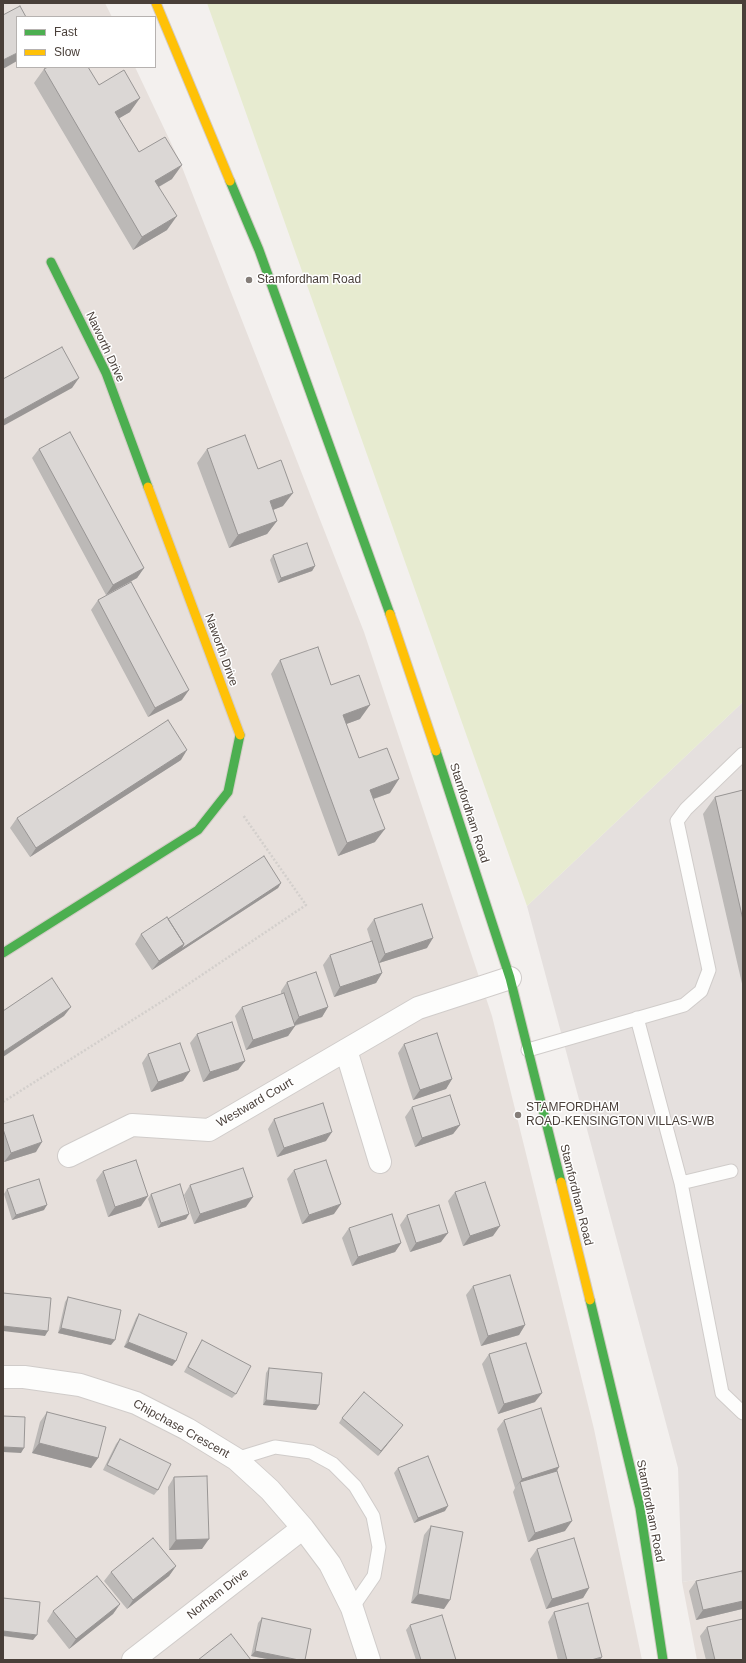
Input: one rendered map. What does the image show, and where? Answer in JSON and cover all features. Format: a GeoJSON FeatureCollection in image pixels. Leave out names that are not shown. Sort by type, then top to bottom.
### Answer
{"type":"FeatureCollection","features":[{"type":"Feature","properties":{"kind":"main road","name":"Stamfordham Road"},"geometry":{"type":"LineString","coordinates":[[156,3],[259,250],[275,294],[393,621],[510,978],[640,1508],[663,1660]]}},
{"type":"Feature","properties":{"kind":"main road","name":"Naworth Drive"},"geometry":{"type":"LineString","coordinates":[[3,953],[198,830],[228,792],[240,736],[106,373],[52,262]]}},
{"type":"Feature","properties":{"kind":"street","name":"Westward Court"},"geometry":{"type":"LineString","coordinates":[[69,1156],[132,1125],[209,1130],[418,1008],[510,978]]}},
{"type":"Feature","properties":{"kind":"street"},"geometry":{"type":"LineString","coordinates":[[346,1050],[380,1162]]}},
{"type":"Feature","properties":{"kind":"street","name":"Chipchase Crescent"},"geometry":{"type":"LineString","coordinates":[[3,1377],[24,1377],[80,1385],[136,1403],[187,1429],[236,1459],[270,1490],[303,1528],[330,1564],[352,1608],[369,1660]]}},
{"type":"Feature","properties":{"kind":"street","name":"Norham Drive"},"geometry":{"type":"LineString","coordinates":[[133,1660],[303,1528]]}},
{"type":"Feature","properties":{"kind":"lane"},"geometry":{"type":"LineString","coordinates":[[528,1050],[684,1004],[701,991],[709,970],[677,821],[686,809],[743,754]]}},
{"type":"Feature","properties":{"kind":"lane"},"geometry":{"type":"LineString","coordinates":[[637,1018],[681,1183],[722,1393],[743,1413]]}},
{"type":"Feature","properties":{"kind":"lane"},"geometry":{"type":"LineString","coordinates":[[681,1183],[731,1171]]}},
{"type":"Feature","properties":{"kind":"lane"},"geometry":{"type":"LineString","coordinates":[[236,1459],[275,1447],[311,1452],[333,1464],[354,1486],[373,1516],[379,1547],[374,1576],[352,1608]]}},
{"type":"Feature","properties":{"kind":"path"},"geometry":{"type":"LineString","coordinates":[[3,1102],[169,997],[306,905],[228,792]]}},
{"type":"Feature","properties":{"kind":"shaded area"},"geometry":{"type":"Polygon","coordinates":[[[3,3],[105,3],[112,16],[16,16],[16,68],[135,68],[180,162],[364,632],[492,1016],[594,1429],[642,1660],[3,1660],[3,3]]]}},
{"type":"Feature","properties":{"kind":"shaded area"},"geometry":{"type":"Polygon","coordinates":[[[743,702],[743,1572],[682,1582],[678,1468],[527,906],[743,702]]]}},
{"type":"Feature","properties":{"kind":"shaded area"},"geometry":{"type":"Polygon","coordinates":[[[743,1572],[743,1660],[697,1660],[682,1582],[743,1572]]]}},
{"type":"Feature","properties":{"kind":"green space"},"geometry":{"type":"Polygon","coordinates":[[[207,3],[743,3],[743,702],[527,906],[207,3]]]}},
{"type":"Feature","properties":{"kind":"building"},"geometry":{"type":"Polygon","coordinates":[[[20,6],[25,16],[16,16],[16,54],[3,60],[3,15],[20,6]]]}},
{"type":"Feature","properties":{"kind":"building"},"geometry":{"type":"Polygon","coordinates":[[[89,68],[99,85],[124,70],[140,98],[115,112],[139,152],[165,137],[182,165],[155,181],[177,216],[142,237],[44,69],[89,68]]]}},
{"type":"Feature","properties":{"kind":"building"},"geometry":{"type":"Polygon","coordinates":[[[62,347],[79,378],[3,420],[3,379],[62,347]]]}},
{"type":"Feature","properties":{"kind":"building"},"geometry":{"type":"Polygon","coordinates":[[[70,432],[144,568],[113,585],[39,449],[70,432]]]}},
{"type":"Feature","properties":{"kind":"building"},"geometry":{"type":"Polygon","coordinates":[[[245,435],[258,469],[281,460],[293,493],[270,501],[277,521],[238,535],[207,449],[245,435]]]}},
{"type":"Feature","properties":{"kind":"building"},"geometry":{"type":"Polygon","coordinates":[[[307,543],[315,566],[281,578],[273,555],[307,543]]]}},
{"type":"Feature","properties":{"kind":"building"},"geometry":{"type":"Polygon","coordinates":[[[131,582],[189,690],[155,708],[98,600],[131,582]]]}},
{"type":"Feature","properties":{"kind":"building"},"geometry":{"type":"Polygon","coordinates":[[[318,647],[331,685],[359,675],[370,705],[343,715],[359,758],[387,748],[399,779],[370,790],[385,829],[347,843],[280,660],[318,647]]]}},
{"type":"Feature","properties":{"kind":"building"},"geometry":{"type":"Polygon","coordinates":[[[168,720],[187,750],[36,848],[17,818],[168,720]]]}},
{"type":"Feature","properties":{"kind":"building"},"geometry":{"type":"Polygon","coordinates":[[[743,790],[743,920],[715,797],[743,790]]]}},
{"type":"Feature","properties":{"kind":"building"},"geometry":{"type":"Polygon","coordinates":[[[264,856],[281,883],[181,949],[184,944],[168,919],[264,856]]]}},
{"type":"Feature","properties":{"kind":"building"},"geometry":{"type":"Polygon","coordinates":[[[422,904],[433,938],[385,954],[374,919],[422,904]]]}},
{"type":"Feature","properties":{"kind":"building"},"geometry":{"type":"Polygon","coordinates":[[[167,917],[184,944],[159,961],[141,934],[167,917]]]}},
{"type":"Feature","properties":{"kind":"building"},"geometry":{"type":"Polygon","coordinates":[[[372,941],[382,973],[340,987],[330,955],[372,941]]]}},
{"type":"Feature","properties":{"kind":"building"},"geometry":{"type":"Polygon","coordinates":[[[316,972],[328,1007],[299,1017],[287,982],[316,972]]]}},
{"type":"Feature","properties":{"kind":"building"},"geometry":{"type":"Polygon","coordinates":[[[52,978],[71,1007],[3,1052],[3,1011],[52,978]]]}},
{"type":"Feature","properties":{"kind":"building"},"geometry":{"type":"Polygon","coordinates":[[[284,993],[295,1026],[253,1040],[242,1007],[284,993]]]}},
{"type":"Feature","properties":{"kind":"building"},"geometry":{"type":"Polygon","coordinates":[[[232,1022],[245,1061],[210,1072],[197,1034],[232,1022]]]}},
{"type":"Feature","properties":{"kind":"building"},"geometry":{"type":"Polygon","coordinates":[[[437,1033],[452,1079],[420,1090],[404,1044],[437,1033]]]}},
{"type":"Feature","properties":{"kind":"building"},"geometry":{"type":"Polygon","coordinates":[[[180,1043],[190,1071],[158,1082],[148,1054],[180,1043]]]}},
{"type":"Feature","properties":{"kind":"building"},"geometry":{"type":"Polygon","coordinates":[[[450,1095],[460,1125],[422,1138],[412,1107],[450,1095]]]}},
{"type":"Feature","properties":{"kind":"building"},"geometry":{"type":"Polygon","coordinates":[[[323,1103],[332,1132],[284,1148],[274,1119],[323,1103]]]}},
{"type":"Feature","properties":{"kind":"building"},"geometry":{"type":"Polygon","coordinates":[[[33,1115],[42,1142],[11,1153],[3,1129],[3,1124],[33,1115]]]}},
{"type":"Feature","properties":{"kind":"building"},"geometry":{"type":"Polygon","coordinates":[[[136,1160],[148,1196],[115,1207],[103,1171],[136,1160]]]}},
{"type":"Feature","properties":{"kind":"building"},"geometry":{"type":"Polygon","coordinates":[[[326,1160],[341,1204],[309,1215],[294,1170],[326,1160]]]}},
{"type":"Feature","properties":{"kind":"building"},"geometry":{"type":"Polygon","coordinates":[[[243,1168],[253,1197],[200,1214],[190,1185],[243,1168]]]}},
{"type":"Feature","properties":{"kind":"building"},"geometry":{"type":"Polygon","coordinates":[[[39,1179],[47,1205],[16,1215],[7,1189],[39,1179]]]}},
{"type":"Feature","properties":{"kind":"building"},"geometry":{"type":"Polygon","coordinates":[[[485,1182],[500,1226],[470,1236],[455,1192],[485,1182]]]}},
{"type":"Feature","properties":{"kind":"building"},"geometry":{"type":"Polygon","coordinates":[[[180,1184],[189,1214],[161,1223],[151,1194],[180,1184]]]}},
{"type":"Feature","properties":{"kind":"building"},"geometry":{"type":"Polygon","coordinates":[[[439,1205],[448,1233],[416,1243],[407,1215],[439,1205]]]}},
{"type":"Feature","properties":{"kind":"building"},"geometry":{"type":"Polygon","coordinates":[[[392,1214],[401,1243],[358,1257],[349,1228],[392,1214]]]}},
{"type":"Feature","properties":{"kind":"building"},"geometry":{"type":"Polygon","coordinates":[[[510,1275],[525,1325],[488,1336],[473,1286],[510,1275]]]}},
{"type":"Feature","properties":{"kind":"building"},"geometry":{"type":"Polygon","coordinates":[[[3,1293],[51,1298],[48,1331],[3,1326],[3,1293]]]}},
{"type":"Feature","properties":{"kind":"building"},"geometry":{"type":"Polygon","coordinates":[[[68,1297],[121,1310],[115,1340],[61,1328],[68,1297]]]}},
{"type":"Feature","properties":{"kind":"building"},"geometry":{"type":"Polygon","coordinates":[[[139,1314],[187,1333],[176,1361],[128,1342],[139,1314]]]}},
{"type":"Feature","properties":{"kind":"building"},"geometry":{"type":"Polygon","coordinates":[[[202,1340],[251,1366],[236,1394],[188,1367],[202,1340]]]}},
{"type":"Feature","properties":{"kind":"building"},"geometry":{"type":"Polygon","coordinates":[[[526,1343],[542,1393],[504,1404],[489,1354],[526,1343]]]}},
{"type":"Feature","properties":{"kind":"building"},"geometry":{"type":"Polygon","coordinates":[[[269,1368],[322,1373],[319,1405],[266,1400],[269,1368]]]}},
{"type":"Feature","properties":{"kind":"building"},"geometry":{"type":"Polygon","coordinates":[[[364,1392],[403,1425],[381,1451],[342,1418],[364,1392]]]}},
{"type":"Feature","properties":{"kind":"building"},"geometry":{"type":"Polygon","coordinates":[[[541,1408],[559,1467],[522,1479],[504,1420],[541,1408]]]}},
{"type":"Feature","properties":{"kind":"building"},"geometry":{"type":"Polygon","coordinates":[[[47,1412],[106,1427],[98,1458],[39,1443],[47,1412]]]}},
{"type":"Feature","properties":{"kind":"building"},"geometry":{"type":"Polygon","coordinates":[[[3,1416],[25,1417],[24,1448],[3,1447],[3,1416]]]}},
{"type":"Feature","properties":{"kind":"building"},"geometry":{"type":"Polygon","coordinates":[[[120,1439],[171,1464],[158,1490],[107,1465],[120,1439]]]}},
{"type":"Feature","properties":{"kind":"building"},"geometry":{"type":"Polygon","coordinates":[[[428,1456],[448,1506],[418,1518],[398,1468],[428,1456]]]}},
{"type":"Feature","properties":{"kind":"building"},"geometry":{"type":"Polygon","coordinates":[[[557,1471],[572,1521],[535,1533],[520,1482],[557,1471]]]}},
{"type":"Feature","properties":{"kind":"building"},"geometry":{"type":"Polygon","coordinates":[[[207,1476],[209,1539],[176,1540],[174,1477],[207,1476]]]}},
{"type":"Feature","properties":{"kind":"building"},"geometry":{"type":"Polygon","coordinates":[[[431,1526],[463,1532],[450,1600],[418,1594],[431,1526]]]}},
{"type":"Feature","properties":{"kind":"building"},"geometry":{"type":"Polygon","coordinates":[[[153,1538],[176,1566],[133,1600],[111,1572],[153,1538]]]}},
{"type":"Feature","properties":{"kind":"building"},"geometry":{"type":"Polygon","coordinates":[[[574,1538],[589,1588],[552,1599],[537,1549],[574,1538]]]}},
{"type":"Feature","properties":{"kind":"building"},"geometry":{"type":"Polygon","coordinates":[[[742,1571],[743,1601],[703,1610],[696,1581],[742,1571]]]}},
{"type":"Feature","properties":{"kind":"building"},"geometry":{"type":"Polygon","coordinates":[[[97,1576],[120,1604],[76,1639],[53,1611],[97,1576]]]}},
{"type":"Feature","properties":{"kind":"building"},"geometry":{"type":"Polygon","coordinates":[[[3,1598],[40,1602],[37,1635],[3,1631],[3,1598]]]}},
{"type":"Feature","properties":{"kind":"building"},"geometry":{"type":"Polygon","coordinates":[[[588,1603],[602,1657],[591,1660],[567,1660],[554,1612],[588,1603]]]}},
{"type":"Feature","properties":{"kind":"building"},"geometry":{"type":"Polygon","coordinates":[[[442,1615],[456,1660],[421,1660],[410,1625],[442,1615]]]}},
{"type":"Feature","properties":{"kind":"building"},"geometry":{"type":"Polygon","coordinates":[[[262,1618],[311,1629],[305,1660],[255,1651],[262,1618]]]}},
{"type":"Feature","properties":{"kind":"building"},"geometry":{"type":"Polygon","coordinates":[[[743,1619],[743,1660],[715,1660],[707,1627],[743,1619]]]}},
{"type":"Feature","properties":{"kind":"building"},"geometry":{"type":"Polygon","coordinates":[[[231,1634],[251,1660],[198,1660],[231,1634]]]}},
{"type":"Feature","properties":{"kind":"traffic: fast"},"geometry":{"type":"LineString","coordinates":[[230,181],[259,250],[390,614]]}},
{"type":"Feature","properties":{"kind":"traffic: fast"},"geometry":{"type":"LineString","coordinates":[[51,262],[106,373],[148,487]]}},
{"type":"Feature","properties":{"kind":"traffic: fast"},"geometry":{"type":"LineString","coordinates":[[3,953],[198,830],[228,792],[240,735]]}},
{"type":"Feature","properties":{"kind":"traffic: fast"},"geometry":{"type":"LineString","coordinates":[[436,751],[510,978],[561,1182]]}},
{"type":"Feature","properties":{"kind":"traffic: fast"},"geometry":{"type":"LineString","coordinates":[[590,1300],[640,1508],[663,1660]]}},
{"type":"Feature","properties":{"kind":"traffic: slow"},"geometry":{"type":"LineString","coordinates":[[156,3],[230,181]]}},
{"type":"Feature","properties":{"kind":"traffic: slow"},"geometry":{"type":"LineString","coordinates":[[148,487],[240,735]]}},
{"type":"Feature","properties":{"kind":"traffic: slow"},"geometry":{"type":"LineString","coordinates":[[390,614],[436,751]]}},
{"type":"Feature","properties":{"kind":"traffic: slow"},"geometry":{"type":"LineString","coordinates":[[561,1182],[590,1300]]}},
{"type":"Feature","properties":{"kind":"place","name":"Stamfordham Road"},"geometry":{"type":"Point","coordinates":[249,280]}},
{"type":"Feature","properties":{"kind":"place","name":"STAMFORDHAM ROAD-KENSINGTON VILLAS-W/B"},"geometry":{"type":"Point","coordinates":[518,1115]}}]}
